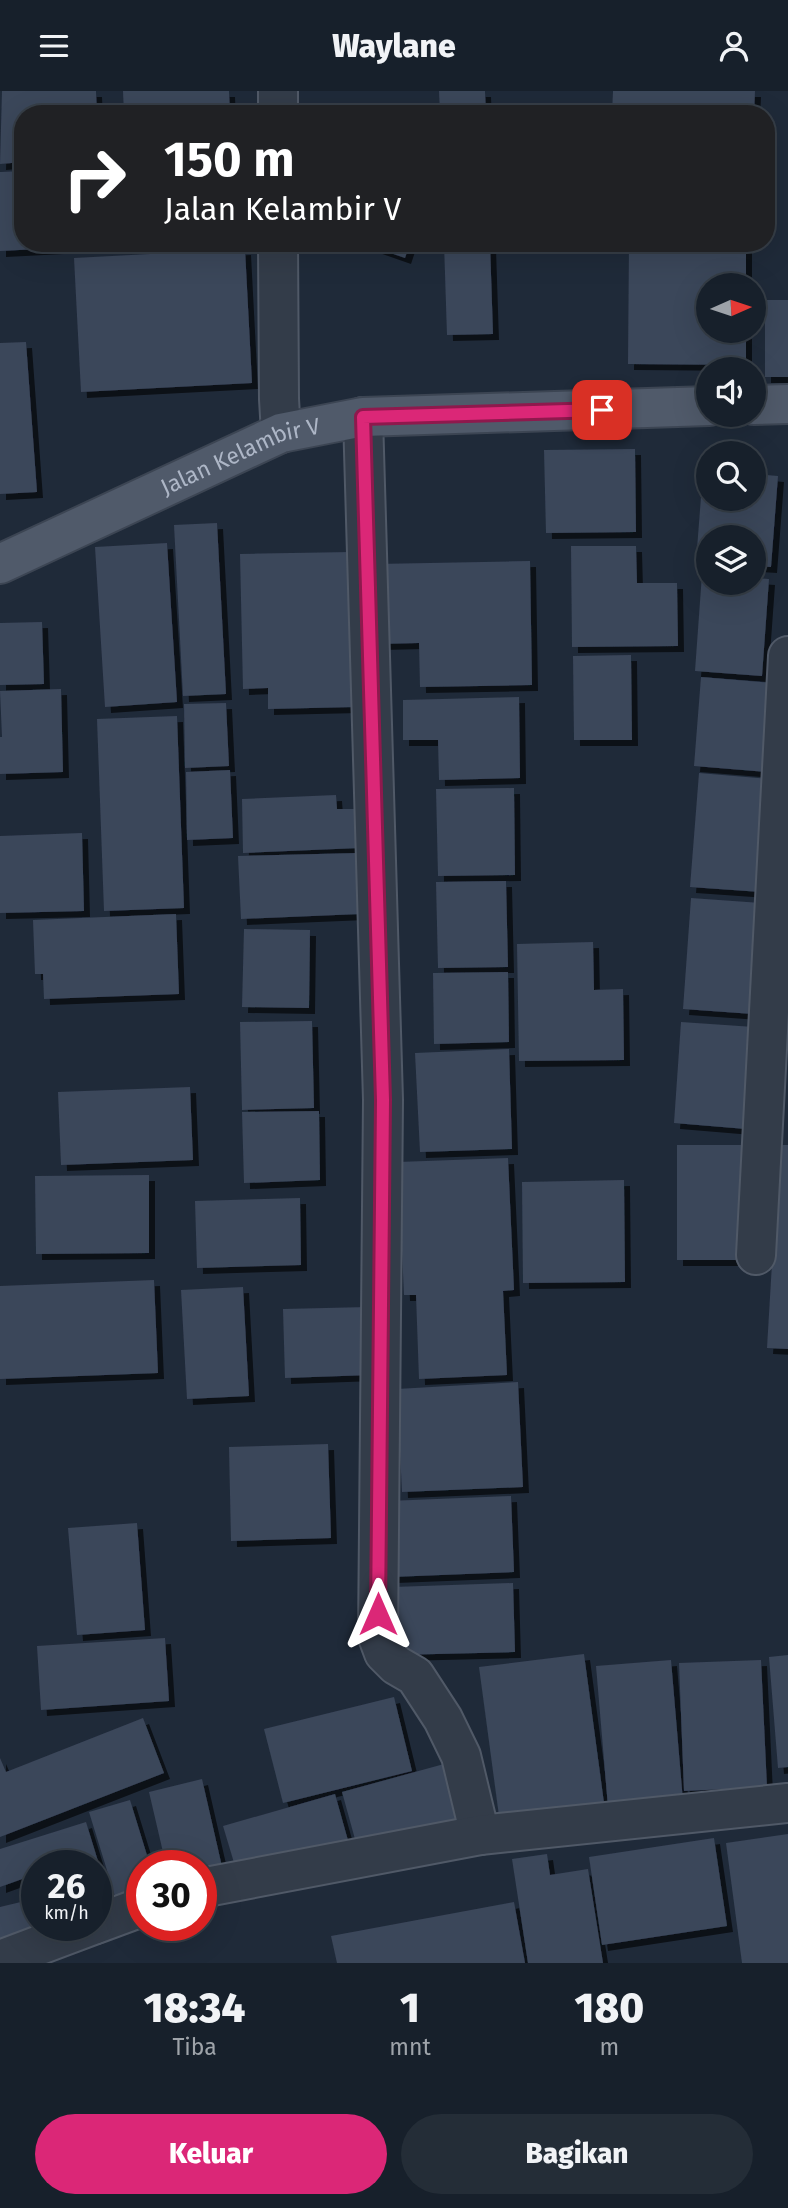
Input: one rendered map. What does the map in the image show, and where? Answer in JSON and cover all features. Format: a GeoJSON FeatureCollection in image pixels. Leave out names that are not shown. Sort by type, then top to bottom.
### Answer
{"type":"FeatureCollection","features":[{"type":"Feature","properties":{"kind":"main road"},"geometry":{"type":"LineString","coordinates":[[766,405],[788,404]]}},
{"type":"Feature","properties":{"kind":"main road","name":"Jalan Kelambir V"},"geometry":{"type":"LineString","coordinates":[[0,564],[281,433],[363,417],[696,407]]}},
{"type":"Feature","properties":{"kind":"street"},"geometry":{"type":"LineString","coordinates":[[278,252],[281,433]]}},
{"type":"Feature","properties":{"kind":"street"},"geometry":{"type":"LineString","coordinates":[[363,417],[383,1100],[378,1637],[384,1653],[396,1665],[415,1676],[443,1719],[461,1756],[480,1835]]}},
{"type":"Feature","properties":{"kind":"street"},"geometry":{"type":"LineString","coordinates":[[756,1255],[788,656]]}},
{"type":"Feature","properties":{"kind":"street"},"geometry":{"type":"LineString","coordinates":[[217,1885],[480,1835],[788,1803]]}},
{"type":"Feature","properties":{"kind":"street"},"geometry":{"type":"LineString","coordinates":[[0,1960],[50,1941]]}},
{"type":"Feature","properties":{"kind":"building"},"geometry":{"type":"Polygon","coordinates":[[[2,91],[96,91],[97,105],[14,105],[14,163],[0,164],[2,91]]]}},
{"type":"Feature","properties":{"kind":"building"},"geometry":{"type":"Polygon","coordinates":[[[123,91],[229,91],[230,105],[124,105],[123,91]]]}},
{"type":"Feature","properties":{"kind":"building"},"geometry":{"type":"Polygon","coordinates":[[[439,91],[485,91],[486,105],[440,105],[439,91]]]}},
{"type":"Feature","properties":{"kind":"building"},"geometry":{"type":"Polygon","coordinates":[[[613,91],[755,91],[754,105],[612,105],[613,91]]]}},
{"type":"Feature","properties":{"kind":"building"},"geometry":{"type":"Polygon","coordinates":[[[14,171],[14,250],[0,251],[0,172],[14,171]]]}},
{"type":"Feature","properties":{"kind":"building"},"geometry":{"type":"Polygon","coordinates":[[[245,252],[252,383],[81,392],[74,258],[245,252]]]}},
{"type":"Feature","properties":{"kind":"building"},"geometry":{"type":"Polygon","coordinates":[[[388,252],[407,252],[405,258],[388,252]]]}},
{"type":"Feature","properties":{"kind":"building"},"geometry":{"type":"Polygon","coordinates":[[[444,252],[490,252],[493,334],[447,335],[444,252]]]}},
{"type":"Feature","properties":{"kind":"building"},"geometry":{"type":"Polygon","coordinates":[[[629,252],[746,252],[746,273],[696,273],[696,343],[746,343],[746,357],[696,357],[696,365],[628,364],[629,252]]]}},
{"type":"Feature","properties":{"kind":"building"},"geometry":{"type":"Polygon","coordinates":[[[766,300],[788,300],[788,377],[766,377],[766,300]]]}},
{"type":"Feature","properties":{"kind":"building"},"geometry":{"type":"Polygon","coordinates":[[[26,342],[37,492],[0,494],[0,343],[26,342]]]}},
{"type":"Feature","properties":{"kind":"building"},"geometry":{"type":"Polygon","coordinates":[[[635,449],[636,532],[546,533],[544,450],[635,449]]]}},
{"type":"Feature","properties":{"kind":"building"},"geometry":{"type":"Polygon","coordinates":[[[766,475],[778,476],[771,567],[766,567],[766,525],[699,525],[700,511],[766,511],[766,475]]]}},
{"type":"Feature","properties":{"kind":"building"},"geometry":{"type":"Polygon","coordinates":[[[217,523],[226,694],[183,696],[174,525],[217,523]]]}},
{"type":"Feature","properties":{"kind":"building"},"geometry":{"type":"Polygon","coordinates":[[[167,543],[177,702],[105,707],[95,547],[167,543]]]}},
{"type":"Feature","properties":{"kind":"building"},"geometry":{"type":"Polygon","coordinates":[[[571,546],[636,546],[637,583],[677,583],[678,646],[572,647],[571,546]]]}},
{"type":"Feature","properties":{"kind":"building"},"geometry":{"type":"Polygon","coordinates":[[[351,552],[354,707],[268,709],[268,688],[243,689],[240,554],[351,552]]]}},
{"type":"Feature","properties":{"kind":"building"},"geometry":{"type":"Polygon","coordinates":[[[530,561],[532,685],[420,687],[419,643],[377,644],[376,564],[530,561]]]}},
{"type":"Feature","properties":{"kind":"building"},"geometry":{"type":"Polygon","coordinates":[[[766,579],[769,579],[762,676],[695,671],[700,595],[766,595],[766,579]]]}},
{"type":"Feature","properties":{"kind":"building"},"geometry":{"type":"Polygon","coordinates":[[[42,622],[44,684],[0,685],[0,623],[42,622]]]}},
{"type":"Feature","properties":{"kind":"building"},"geometry":{"type":"Polygon","coordinates":[[[631,655],[632,740],[574,740],[573,656],[631,655]]]}},
{"type":"Feature","properties":{"kind":"building"},"geometry":{"type":"Polygon","coordinates":[[[701,677],[774,683],[767,772],[694,766],[701,677]]]}},
{"type":"Feature","properties":{"kind":"building"},"geometry":{"type":"Polygon","coordinates":[[[61,689],[63,772],[0,774],[0,691],[61,689]]]}},
{"type":"Feature","properties":{"kind":"building"},"geometry":{"type":"Polygon","coordinates":[[[519,697],[520,778],[439,780],[438,740],[403,740],[403,700],[519,697]]]}},
{"type":"Feature","properties":{"kind":"building"},"geometry":{"type":"Polygon","coordinates":[[[226,703],[229,766],[185,768],[184,704],[226,703]]]}},
{"type":"Feature","properties":{"kind":"building"},"geometry":{"type":"Polygon","coordinates":[[[177,716],[184,908],[104,911],[97,719],[177,716]]]}},
{"type":"Feature","properties":{"kind":"building"},"geometry":{"type":"Polygon","coordinates":[[[230,770],[233,838],[187,840],[186,772],[230,770]]]}},
{"type":"Feature","properties":{"kind":"building"},"geometry":{"type":"Polygon","coordinates":[[[699,773],[770,779],[761,892],[690,887],[699,773]]]}},
{"type":"Feature","properties":{"kind":"building"},"geometry":{"type":"Polygon","coordinates":[[[514,788],[515,875],[438,876],[436,789],[514,788]]]}},
{"type":"Feature","properties":{"kind":"building"},"geometry":{"type":"Polygon","coordinates":[[[336,795],[337,809],[357,809],[359,848],[243,853],[242,799],[336,795]]]}},
{"type":"Feature","properties":{"kind":"building"},"geometry":{"type":"Polygon","coordinates":[[[82,833],[84,911],[0,913],[0,836],[82,833]]]}},
{"type":"Feature","properties":{"kind":"building"},"geometry":{"type":"Polygon","coordinates":[[[358,853],[360,914],[241,919],[238,856],[358,853]]]}},
{"type":"Feature","properties":{"kind":"building"},"geometry":{"type":"Polygon","coordinates":[[[506,881],[508,967],[438,968],[436,882],[506,881]]]}},
{"type":"Feature","properties":{"kind":"building"},"geometry":{"type":"Polygon","coordinates":[[[691,898],[761,903],[753,1014],[683,1009],[691,898]]]}},
{"type":"Feature","properties":{"kind":"building"},"geometry":{"type":"Polygon","coordinates":[[[176,914],[179,994],[44,999],[43,974],[35,974],[33,920],[176,914]]]}},
{"type":"Feature","properties":{"kind":"building"},"geometry":{"type":"Polygon","coordinates":[[[244,929],[310,930],[309,1008],[242,1007],[244,929]]]}},
{"type":"Feature","properties":{"kind":"building"},"geometry":{"type":"Polygon","coordinates":[[[593,942],[594,990],[623,989],[624,1060],[519,1061],[517,944],[593,942]]]}},
{"type":"Feature","properties":{"kind":"building"},"geometry":{"type":"Polygon","coordinates":[[[508,972],[509,1042],[434,1044],[433,973],[508,972]]]}},
{"type":"Feature","properties":{"kind":"building"},"geometry":{"type":"Polygon","coordinates":[[[312,1021],[314,1108],[242,1110],[240,1022],[312,1021]]]}},
{"type":"Feature","properties":{"kind":"building"},"geometry":{"type":"Polygon","coordinates":[[[681,1022],[754,1027],[746,1129],[674,1123],[681,1022]]]}},
{"type":"Feature","properties":{"kind":"building"},"geometry":{"type":"Polygon","coordinates":[[[509,1049],[512,1149],[420,1152],[415,1053],[509,1049]]]}},
{"type":"Feature","properties":{"kind":"building"},"geometry":{"type":"Polygon","coordinates":[[[190,1087],[193,1160],[61,1165],[58,1092],[190,1087]]]}},
{"type":"Feature","properties":{"kind":"building"},"geometry":{"type":"Polygon","coordinates":[[[319,1111],[320,1180],[244,1183],[242,1112],[319,1111]]]}},
{"type":"Feature","properties":{"kind":"building"},"geometry":{"type":"Polygon","coordinates":[[[677,1145],[748,1145],[748,1260],[677,1260],[677,1145]]]}},
{"type":"Feature","properties":{"kind":"building"},"geometry":{"type":"Polygon","coordinates":[[[779,1145],[788,1145],[788,1349],[767,1348],[779,1145]]]}},
{"type":"Feature","properties":{"kind":"building"},"geometry":{"type":"Polygon","coordinates":[[[508,1158],[514,1290],[503,1291],[507,1375],[419,1379],[416,1295],[404,1295],[398,1162],[508,1158]]]}},
{"type":"Feature","properties":{"kind":"building"},"geometry":{"type":"Polygon","coordinates":[[[149,1175],[149,1253],[36,1254],[35,1176],[149,1175]]]}},
{"type":"Feature","properties":{"kind":"building"},"geometry":{"type":"Polygon","coordinates":[[[624,1180],[625,1282],[523,1283],[522,1182],[624,1180]]]}},
{"type":"Feature","properties":{"kind":"building"},"geometry":{"type":"Polygon","coordinates":[[[300,1198],[301,1265],[197,1268],[195,1201],[300,1198]]]}},
{"type":"Feature","properties":{"kind":"building"},"geometry":{"type":"Polygon","coordinates":[[[154,1280],[158,1373],[0,1379],[0,1286],[154,1280]]]}},
{"type":"Feature","properties":{"kind":"building"},"geometry":{"type":"Polygon","coordinates":[[[243,1287],[249,1396],[187,1399],[181,1290],[243,1287]]]}},
{"type":"Feature","properties":{"kind":"building"},"geometry":{"type":"Polygon","coordinates":[[[368,1307],[370,1375],[285,1378],[283,1309],[368,1307]]]}},
{"type":"Feature","properties":{"kind":"building"},"geometry":{"type":"Polygon","coordinates":[[[518,1382],[523,1487],[402,1492],[397,1389],[518,1382]]]}},
{"type":"Feature","properties":{"kind":"building"},"geometry":{"type":"Polygon","coordinates":[[[328,1444],[331,1538],[231,1541],[229,1447],[328,1444]]]}},
{"type":"Feature","properties":{"kind":"building"},"geometry":{"type":"Polygon","coordinates":[[[511,1496],[514,1572],[391,1577],[388,1501],[511,1496]]]}},
{"type":"Feature","properties":{"kind":"building"},"geometry":{"type":"Polygon","coordinates":[[[137,1523],[145,1630],[77,1635],[68,1528],[137,1523]]]}},
{"type":"Feature","properties":{"kind":"building"},"geometry":{"type":"Polygon","coordinates":[[[513,1583],[515,1652],[395,1655],[393,1587],[513,1583]]]}},
{"type":"Feature","properties":{"kind":"building"},"geometry":{"type":"Polygon","coordinates":[[[165,1638],[169,1701],[41,1710],[37,1646],[165,1638]]]}},
{"type":"Feature","properties":{"kind":"building"},"geometry":{"type":"Polygon","coordinates":[[[584,1654],[604,1803],[499,1816],[479,1667],[584,1654]]]}},
{"type":"Feature","properties":{"kind":"building"},"geometry":{"type":"Polygon","coordinates":[[[788,1655],[788,1767],[778,1768],[769,1657],[788,1655]]]}},
{"type":"Feature","properties":{"kind":"building"},"geometry":{"type":"Polygon","coordinates":[[[671,1660],[683,1801],[608,1807],[596,1666],[671,1660]]]}},
{"type":"Feature","properties":{"kind":"building"},"geometry":{"type":"Polygon","coordinates":[[[761,1660],[767,1787],[684,1791],[679,1663],[761,1660]]]}},
{"type":"Feature","properties":{"kind":"building"},"geometry":{"type":"Polygon","coordinates":[[[394,1697],[412,1771],[283,1803],[264,1729],[394,1697]]]}},
{"type":"Feature","properties":{"kind":"building"},"geometry":{"type":"Polygon","coordinates":[[[143,1718],[164,1773],[0,1837],[0,1758],[6,1772],[143,1718]]]}},
{"type":"Feature","properties":{"kind":"building"},"geometry":{"type":"Polygon","coordinates":[[[444,1764],[459,1823],[358,1850],[342,1792],[444,1764]]]}},
{"type":"Feature","properties":{"kind":"building"},"geometry":{"type":"Polygon","coordinates":[[[202,1779],[223,1871],[217,1872],[217,1850],[163,1850],[149,1792],[202,1779]]]}},
{"type":"Feature","properties":{"kind":"building"},"geometry":{"type":"Polygon","coordinates":[[[335,1794],[349,1844],[238,1876],[223,1826],[335,1794]]]}},
{"type":"Feature","properties":{"kind":"building"},"geometry":{"type":"Polygon","coordinates":[[[130,1800],[145,1850],[126,1850],[126,1903],[118,1906],[112,1887],[112,1850],[101,1850],[89,1812],[130,1800]]]}},
{"type":"Feature","properties":{"kind":"building"},"geometry":{"type":"Polygon","coordinates":[[[86,1822],[95,1850],[21,1850],[21,1879],[0,1887],[0,1849],[86,1822]]]}},
{"type":"Feature","properties":{"kind":"building"},"geometry":{"type":"Polygon","coordinates":[[[788,1834],[788,1963],[742,1963],[726,1843],[788,1834]]]}},
{"type":"Feature","properties":{"kind":"building"},"geometry":{"type":"Polygon","coordinates":[[[714,1838],[727,1926],[602,1945],[589,1857],[714,1838]]]}},
{"type":"Feature","properties":{"kind":"building"},"geometry":{"type":"Polygon","coordinates":[[[547,1854],[550,1875],[588,1869],[603,1963],[528,1963],[512,1859],[547,1854]]]}},
{"type":"Feature","properties":{"kind":"building"},"geometry":{"type":"Polygon","coordinates":[[[21,1902],[21,1941],[35,1941],[0,1950],[0,1907],[21,1902]]]}},
{"type":"Feature","properties":{"kind":"building"},"geometry":{"type":"Polygon","coordinates":[[[514,1902],[525,1963],[337,1963],[331,1936],[514,1902]]]}},
{"type":"Feature","properties":{"kind":"route"},"geometry":{"type":"LineString","coordinates":[[378,1614],[383,1100],[363,417],[602,410]]}}]}
